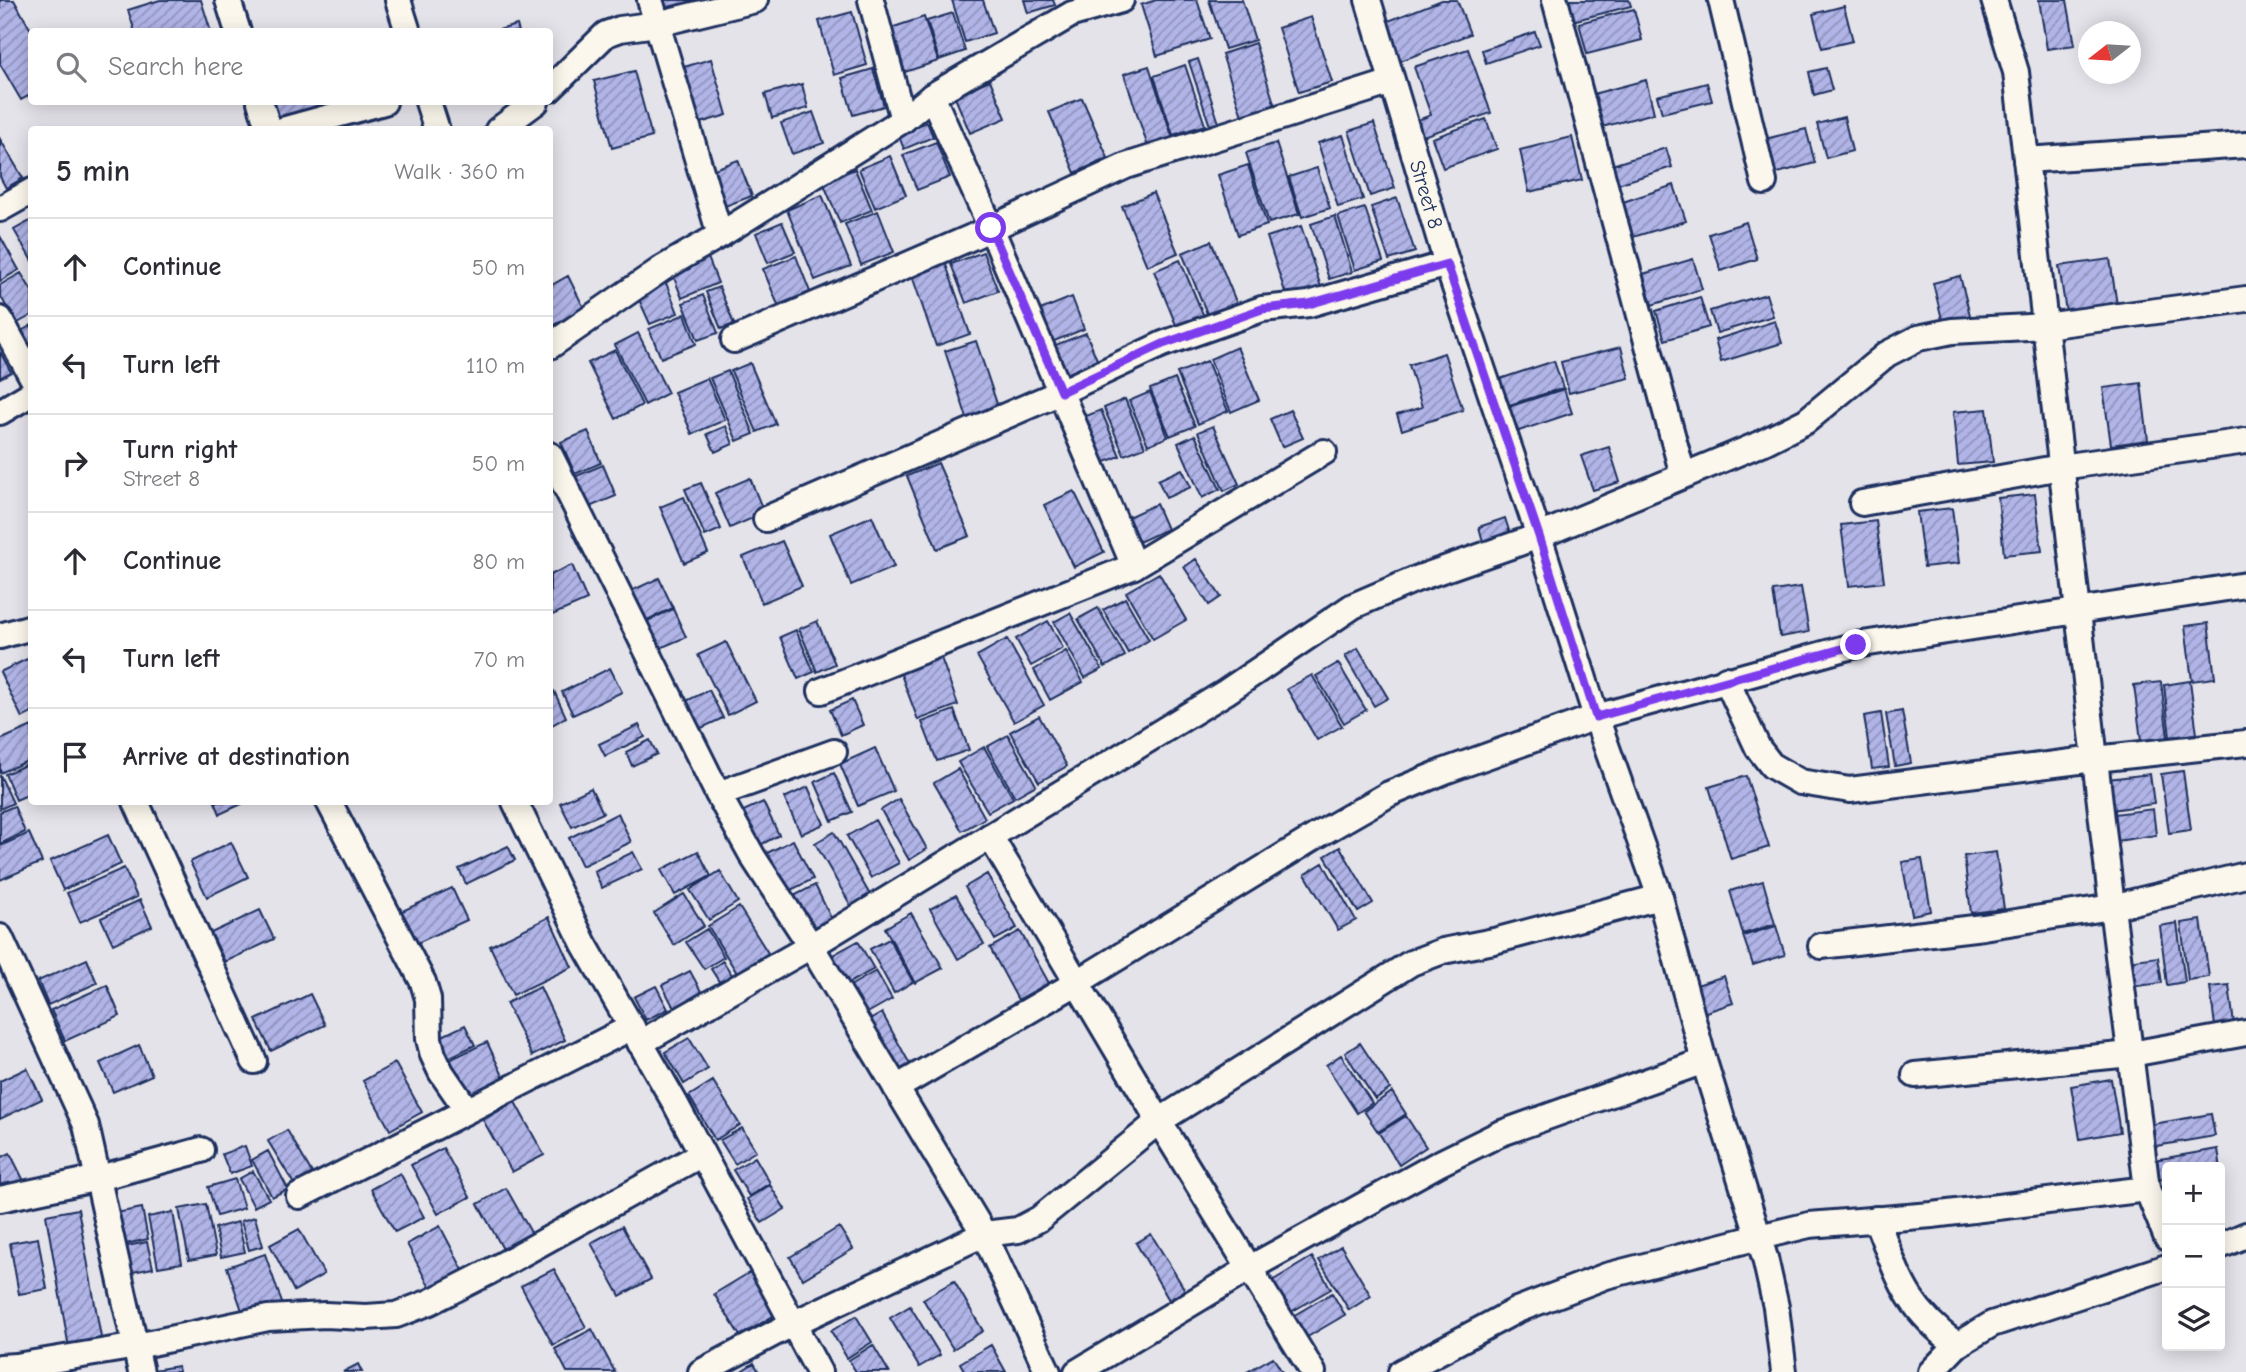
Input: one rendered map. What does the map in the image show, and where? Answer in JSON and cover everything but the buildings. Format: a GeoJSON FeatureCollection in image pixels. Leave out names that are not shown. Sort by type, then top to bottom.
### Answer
{"type":"FeatureCollection","features":[{"type":"Feature","properties":{"kind":"street"},"geometry":{"type":"LineString","coordinates":[[228,0],[237,28]]}},
{"type":"Feature","properties":{"kind":"street"},"geometry":{"type":"LineString","coordinates":[[398,0],[407,28]]}},
{"type":"Feature","properties":{"kind":"street"},"geometry":{"type":"LineString","coordinates":[[553,86],[606,34],[653,12],[755,0]]}},
{"type":"Feature","properties":{"kind":"street"},"geometry":{"type":"LineString","coordinates":[[871,0],[903,120]]}},
{"type":"Feature","properties":{"kind":"street"},"geometry":{"type":"LineString","coordinates":[[553,344],[663,268],[903,120],[932,96],[1072,14],[1121,0]]}},
{"type":"Feature","properties":{"kind":"street","name":"Street 8"},"geometry":{"type":"LineString","coordinates":[[1368,0],[1447,264],[1539,536],[1596,717],[1660,897],[1704,1061],[1759,1237],[1776,1307],[1784,1372]]}},
{"type":"Feature","properties":{"kind":"street"},"geometry":{"type":"LineString","coordinates":[[1555,0],[1683,475]]}},
{"type":"Feature","properties":{"kind":"street"},"geometry":{"type":"LineString","coordinates":[[1721,0],[1764,182]]}},
{"type":"Feature","properties":{"kind":"street"},"geometry":{"type":"LineString","coordinates":[[1994,0],[2016,72],[2147,1189],[2162,1226]]}},
{"type":"Feature","properties":{"kind":"street"},"geometry":{"type":"LineString","coordinates":[[653,12],[720,235]]}},
{"type":"Feature","properties":{"kind":"street"},"geometry":{"type":"LineString","coordinates":[[734,340],[1126,166],[1392,82]]}},
{"type":"Feature","properties":{"kind":"street"},"geometry":{"type":"LineString","coordinates":[[932,96],[1134,566]]}},
{"type":"Feature","properties":{"kind":"street"},"geometry":{"type":"LineString","coordinates":[[261,105],[268,126]]}},
{"type":"Feature","properties":{"kind":"street"},"geometry":{"type":"LineString","coordinates":[[297,126],[373,105]]}},
{"type":"Feature","properties":{"kind":"street"},"geometry":{"type":"LineString","coordinates":[[429,105],[436,126]]}},
{"type":"Feature","properties":{"kind":"street"},"geometry":{"type":"LineString","coordinates":[[503,126],[532,105]]}},
{"type":"Feature","properties":{"kind":"street"},"geometry":{"type":"LineString","coordinates":[[2026,160],[2246,145]]}},
{"type":"Feature","properties":{"kind":"street"},"geometry":{"type":"LineString","coordinates":[[0,209],[28,193]]}},
{"type":"Feature","properties":{"kind":"street"},"geometry":{"type":"LineString","coordinates":[[766,519],[1061,392],[1163,344],[1262,309],[1309,304],[1447,264]]}},
{"type":"Feature","properties":{"kind":"street"},"geometry":{"type":"LineString","coordinates":[[299,1196],[467,1110],[636,1035],[811,946],[1226,692],[1353,606],[1416,579],[1539,536],[1762,443],[1806,421],[1886,354],[1917,338],[1952,331],[2045,326],[2246,299]]}},
{"type":"Feature","properties":{"kind":"street"},"geometry":{"type":"LineString","coordinates":[[0,319],[28,370]]}},
{"type":"Feature","properties":{"kind":"street"},"geometry":{"type":"LineString","coordinates":[[0,412],[28,395]]}},
{"type":"Feature","properties":{"kind":"street"},"geometry":{"type":"LineString","coordinates":[[1862,503],[2061,467],[2246,441]]}},
{"type":"Feature","properties":{"kind":"street"},"geometry":{"type":"LineString","coordinates":[[821,691],[1134,566],[1324,452]]}},
{"type":"Feature","properties":{"kind":"street"},"geometry":{"type":"LineString","coordinates":[[553,461],[752,857],[811,946],[984,1234],[1048,1372]]}},
{"type":"Feature","properties":{"kind":"street"},"geometry":{"type":"LineString","coordinates":[[896,1088],[1078,982],[1389,794],[1445,771],[1596,717],[1856,645],[2246,585]]}},
{"type":"Feature","properties":{"kind":"street"},"geometry":{"type":"LineString","coordinates":[[0,636],[28,628]]}},
{"type":"Feature","properties":{"kind":"street"},"geometry":{"type":"LineString","coordinates":[[1726,679],[1758,748],[1772,766],[1800,782],[1850,790],[2246,743]]}},
{"type":"Feature","properties":{"kind":"street"},"geometry":{"type":"LineString","coordinates":[[718,794],[834,752]]}},
{"type":"Feature","properties":{"kind":"street"},"geometry":{"type":"LineString","coordinates":[[137,805],[254,1061]]}},
{"type":"Feature","properties":{"kind":"street"},"geometry":{"type":"LineString","coordinates":[[331,805],[423,982],[428,999],[429,1039],[433,1055],[441,1072],[467,1110]]}},
{"type":"Feature","properties":{"kind":"street"},"geometry":{"type":"LineString","coordinates":[[516,805],[584,944],[702,1154],[819,1372]]}},
{"type":"Feature","properties":{"kind":"street"},"geometry":{"type":"LineString","coordinates":[[990,836],[1159,1121],[1313,1372]]}},
{"type":"Feature","properties":{"kind":"street"},"geometry":{"type":"LineString","coordinates":[[1821,946],[1983,927],[2112,907],[2246,875]]}},
{"type":"Feature","properties":{"kind":"street"},"geometry":{"type":"LineString","coordinates":[[701,1372],[792,1324],[984,1234],[1018,1230],[1039,1219],[1159,1121],[1411,963],[1443,951],[1494,941],[1660,897]]}},
{"type":"Feature","properties":{"kind":"street"},"geometry":{"type":"LineString","coordinates":[[0,937],[86,1125],[141,1372]]}},
{"type":"Feature","properties":{"kind":"street"},"geometry":{"type":"LineString","coordinates":[[1914,1075],[2131,1054],[2246,1033]]}},
{"type":"Feature","properties":{"kind":"street"},"geometry":{"type":"LineString","coordinates":[[1077,1372],[1250,1268],[1438,1164],[1499,1134],[1704,1061]]}},
{"type":"Feature","properties":{"kind":"street"},"geometry":{"type":"LineString","coordinates":[[0,1199],[99,1178],[201,1150]]}},
{"type":"Feature","properties":{"kind":"street"},"geometry":{"type":"LineString","coordinates":[[0,1367],[137,1346],[268,1318],[396,1315],[430,1302],[489,1272],[702,1154]]}},
{"type":"Feature","properties":{"kind":"street"},"geometry":{"type":"LineString","coordinates":[[1401,1372],[1517,1310],[1593,1281],[1759,1237],[1809,1225],[1932,1215],[2147,1189]]}},
{"type":"Feature","properties":{"kind":"street"},"geometry":{"type":"LineString","coordinates":[[1876,1219],[1903,1289],[1918,1312],[1933,1328],[1956,1345]]}},
{"type":"Feature","properties":{"kind":"street"},"geometry":{"type":"LineString","coordinates":[[2225,1244],[2246,1235]]}},
{"type":"Feature","properties":{"kind":"street"},"geometry":{"type":"LineString","coordinates":[[1931,1372],[1956,1345],[1992,1324],[2162,1269]]}},
{"type":"Feature","properties":{"kind":"route"},"geometry":{"type":"LineString","coordinates":[[991,228],[1061,392],[1163,344],[1262,309],[1309,304],[1447,264],[1539,536],[1596,717],[1765,668],[1856,645]]}}]}
